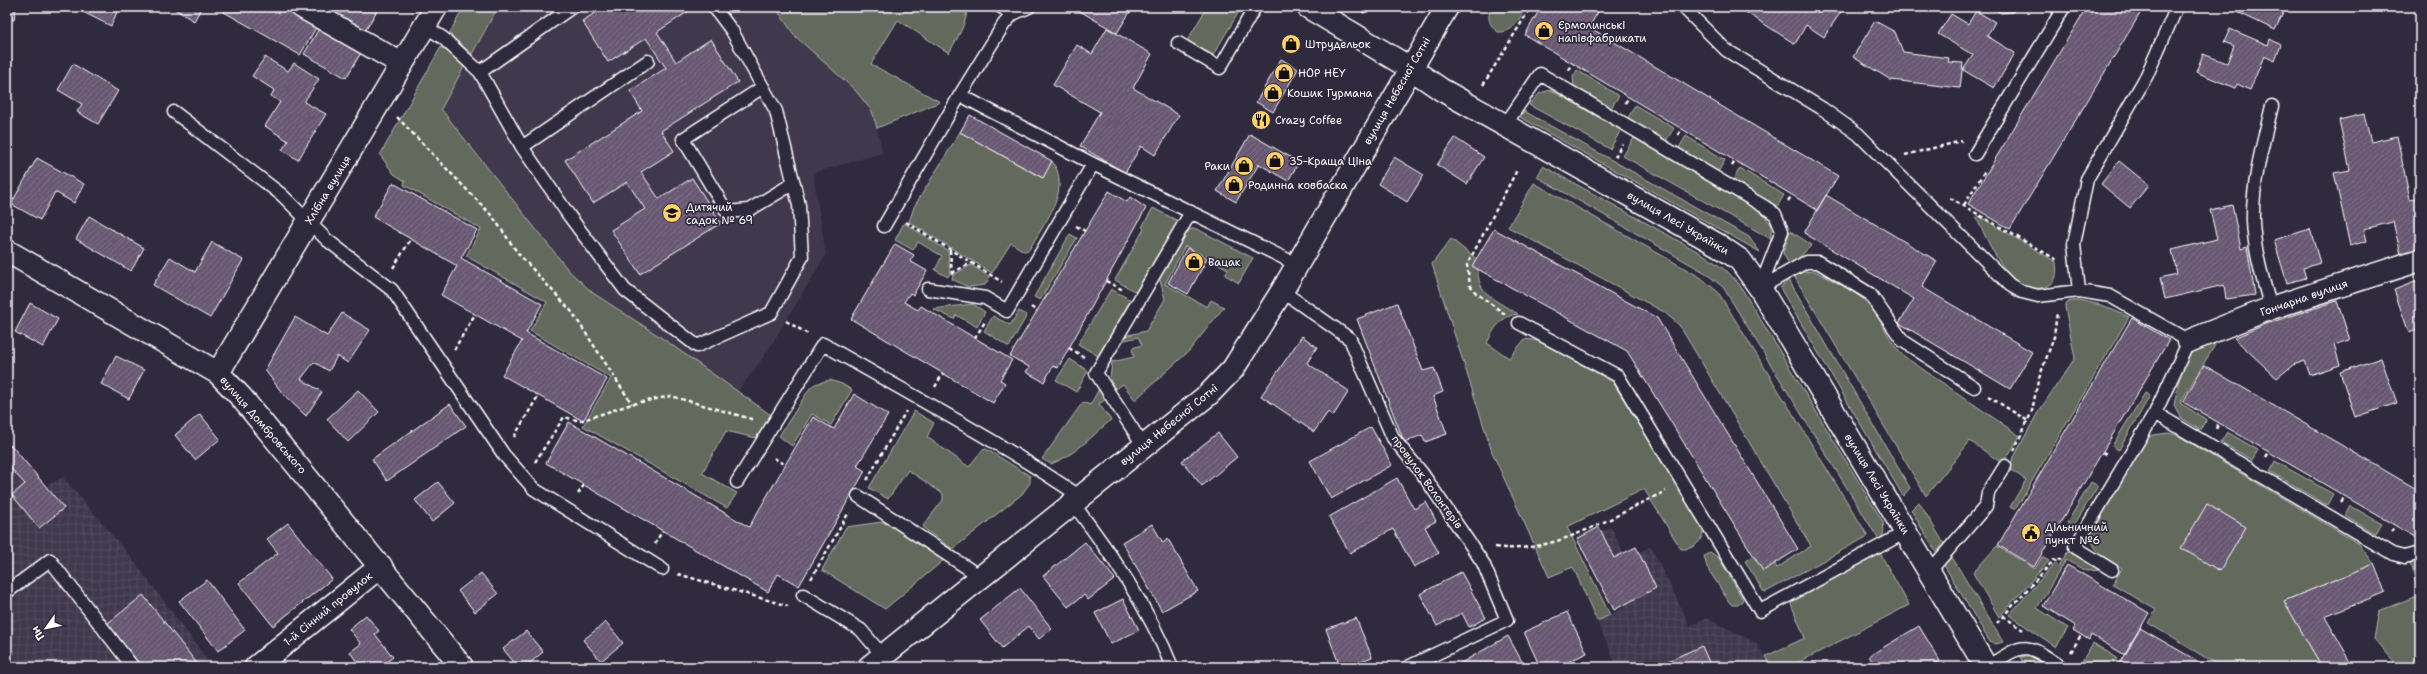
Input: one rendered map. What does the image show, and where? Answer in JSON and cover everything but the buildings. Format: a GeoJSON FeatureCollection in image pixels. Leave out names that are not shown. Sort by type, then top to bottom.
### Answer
{"type":"FeatureCollection","features":[{"type":"Feature","properties":{"kind":"street"},"geometry":{"type":"LineString","coordinates":[[302,7],[402,64]]}},
{"type":"Feature","properties":{"kind":"street","name":"Хлібна вулиця"},"geometry":{"type":"LineString","coordinates":[[218,373],[436,7]]}},
{"type":"Feature","properties":{"kind":"street","name":"вулиця Лесі Українки"},"geometry":{"type":"LineString","coordinates":[[1308,7],[1410,68],[1442,90],[1718,244],[1740,260],[1760,288],[1986,667]]}},
{"type":"Feature","properties":{"kind":"street","name":"вулиця Небесної Сотні"},"geometry":{"type":"LineString","coordinates":[[876,661],[1221,383],[1233,369],[1298,265],[1410,68],[1447,7]]}},
{"type":"Feature","properties":{"kind":"street","name":"вулиця Домбровського"},"geometry":{"type":"LineString","coordinates":[[7,251],[218,373],[241,397],[381,566],[462,667]]}},
{"type":"Feature","properties":{"kind":"street","name":"Гончарна вулиця"},"geometry":{"type":"LineString","coordinates":[[2189,341],[2271,308],[2420,260]]}},
{"type":"Feature","properties":{"kind":"street","name":"1-й Сінний провулок"},"geometry":{"type":"LineString","coordinates":[[256,667],[381,566]]}},
{"type":"Feature","properties":{"kind":"lane"},"geometry":{"type":"LineString","coordinates":[[480,72],[572,7]]}},
{"type":"Feature","properties":{"kind":"lane"},"geometry":{"type":"LineString","coordinates":[[425,26],[467,58],[480,72],[522,147],[570,217],[625,290],[697,346],[771,312],[802,257],[799,205],[776,110],[732,31],[714,7]]}},
{"type":"Feature","properties":{"kind":"lane"},"geometry":{"type":"LineString","coordinates":[[1001,7],[1013,14]]}},
{"type":"Feature","properties":{"kind":"lane"},"geometry":{"type":"LineString","coordinates":[[884,226],[960,95],[1013,14],[1029,7]]}},
{"type":"Feature","properties":{"kind":"lane"},"geometry":{"type":"LineString","coordinates":[[1178,43],[1220,68],[1255,7]]}},
{"type":"Feature","properties":{"kind":"lane"},"geometry":{"type":"LineString","coordinates":[[1683,7],[1726,50],[1834,117],[1858,134],[2010,285],[2022,292],[2038,296],[2079,291],[2110,296],[2189,341],[2155,412],[2075,547],[2112,570]]}},
{"type":"Feature","properties":{"kind":"lane"},"geometry":{"type":"LineString","coordinates":[[1975,154],[2064,7]]}},
{"type":"Feature","properties":{"kind":"lane"},"geometry":{"type":"LineString","coordinates":[[2079,291],[2074,244],[2087,179],[2146,77],[2177,7]]}},
{"type":"Feature","properties":{"kind":"lane"},"geometry":{"type":"LineString","coordinates":[[522,147],[648,61]]}},
{"type":"Feature","properties":{"kind":"lane"},"geometry":{"type":"LineString","coordinates":[[1505,125],[1540,74],[1775,214],[1782,231],[1760,288]]}},
{"type":"Feature","properties":{"kind":"lane"},"geometry":{"type":"LineString","coordinates":[[763,87],[683,140],[727,212],[749,210],[794,183]]}},
{"type":"Feature","properties":{"kind":"lane"},"geometry":{"type":"LineString","coordinates":[[960,95],[1093,164],[1298,265]]}},
{"type":"Feature","properties":{"kind":"lane"},"geometry":{"type":"LineString","coordinates":[[2271,308],[2263,283],[2253,222],[2255,191],[2261,150],[2272,106]]}},
{"type":"Feature","properties":{"kind":"lane"},"geometry":{"type":"LineString","coordinates":[[174,112],[282,195],[327,240],[384,283],[404,306],[504,455],[524,479],[544,496],[662,569]]}},
{"type":"Feature","properties":{"kind":"lane"},"geometry":{"type":"LineString","coordinates":[[928,289],[985,298],[1007,311],[1093,164]]}},
{"type":"Feature","properties":{"kind":"lane"},"geometry":{"type":"LineString","coordinates":[[1143,445],[1096,373],[1191,212]]}},
{"type":"Feature","properties":{"kind":"lane"},"geometry":{"type":"LineString","coordinates":[[1760,288],[1806,262],[1818,262],[1870,294],[1903,341],[1974,387]]}},
{"type":"Feature","properties":{"kind":"lane","name":"провулок Волонтерів"},"geometry":{"type":"LineString","coordinates":[[1282,291],[1350,339],[1393,438],[1422,473],[1483,563],[1507,620],[1408,667]]}},
{"type":"Feature","properties":{"kind":"lane"},"geometry":{"type":"LineString","coordinates":[[1519,323],[1618,376],[1760,612],[1906,532]]}},
{"type":"Feature","properties":{"kind":"lane"},"geometry":{"type":"LineString","coordinates":[[737,482],[824,344],[914,397],[993,440],[1076,499],[1110,551],[1165,649],[1172,667]]}},
{"type":"Feature","properties":{"kind":"lane"},"geometry":{"type":"LineString","coordinates":[[2155,412],[2393,554],[2405,557],[2420,553]]}},
{"type":"Feature","properties":{"kind":"lane"},"geometry":{"type":"LineString","coordinates":[[1929,572],[1986,506],[1988,493],[2005,466]]}},
{"type":"Feature","properties":{"kind":"lane"},"geometry":{"type":"LineString","coordinates":[[858,496],[981,577]]}},
{"type":"Feature","properties":{"kind":"lane"},"geometry":{"type":"LineString","coordinates":[[7,592],[50,560],[133,667]]}},
{"type":"Feature","properties":{"kind":"lane"},"geometry":{"type":"LineString","coordinates":[[802,595],[860,630],[876,661]]}},
{"type":"Feature","properties":{"kind":"lane"},"geometry":{"type":"LineString","coordinates":[[1986,667],[2012,651],[2028,647],[2064,663]]}},
{"type":"Feature","properties":{"kind":"path"},"geometry":{"type":"LineString","coordinates":[[1363,14],[1367,7]]}},
{"type":"Feature","properties":{"kind":"path"},"geometry":{"type":"LineString","coordinates":[[1483,85],[1531,7]]}},
{"type":"Feature","properties":{"kind":"path"},"geometry":{"type":"LineString","coordinates":[[397,117],[493,216],[517,252],[572,312],[632,404]]}},
{"type":"Feature","properties":{"kind":"path"},"geometry":{"type":"LineString","coordinates":[[1883,160],[1987,135]]}},
{"type":"Feature","properties":{"kind":"path"},"geometry":{"type":"LineString","coordinates":[[1517,170],[1469,258],[1467,276],[1476,293],[1519,323]]}},
{"type":"Feature","properties":{"kind":"path"},"geometry":{"type":"LineString","coordinates":[[1964,205],[2076,271]]}},
{"type":"Feature","properties":{"kind":"path"},"geometry":{"type":"LineString","coordinates":[[892,213],[1018,292]]}},
{"type":"Feature","properties":{"kind":"path"},"geometry":{"type":"LineString","coordinates":[[384,283],[411,239]]}},
{"type":"Feature","properties":{"kind":"path"},"geometry":{"type":"LineString","coordinates":[[946,292],[952,273],[950,249]]}},
{"type":"Feature","properties":{"kind":"path"},"geometry":{"type":"LineString","coordinates":[[952,273],[972,263]]}},
{"type":"Feature","properties":{"kind":"path"},"geometry":{"type":"LineString","coordinates":[[2005,466],[2028,422],[2038,381],[2054,337],[2058,293]]}},
{"type":"Feature","properties":{"kind":"path"},"geometry":{"type":"LineString","coordinates":[[771,312],[824,344]]}},
{"type":"Feature","properties":{"kind":"path"},"geometry":{"type":"LineString","coordinates":[[444,367],[475,314]]}},
{"type":"Feature","properties":{"kind":"path"},"geometry":{"type":"LineString","coordinates":[[1974,387],[2028,422]]}},
{"type":"Feature","properties":{"kind":"path"},"geometry":{"type":"LineString","coordinates":[[504,455],[538,396]]}},
{"type":"Feature","properties":{"kind":"path"},"geometry":{"type":"LineString","coordinates":[[524,479],[564,417],[580,422],[632,404],[672,396],[772,426]]}},
{"type":"Feature","properties":{"kind":"path"},"geometry":{"type":"LineString","coordinates":[[662,569],[786,606],[796,604],[914,397]]}},
{"type":"Feature","properties":{"kind":"path"},"geometry":{"type":"LineString","coordinates":[[1466,538],[1490,546],[1512,550],[1556,542],[1683,483]]}},
{"type":"Feature","properties":{"kind":"path"},"geometry":{"type":"LineString","coordinates":[[2064,663],[2081,635]]}},
{"type":"Feature","properties":{"kind":"shaded area","name":"Дитячий садок № 69"},"geometry":{"type":"Polygon","coordinates":[[[498,7],[775,7],[795,36],[855,90],[872,111],[883,153],[813,173],[826,255],[765,355],[738,391],[593,293],[569,271],[441,108],[498,7]]]}},
{"type":"Feature","properties":{"kind":"shaded area"},"geometry":{"type":"Polygon","coordinates":[[[7,439],[46,486],[63,477],[131,557],[207,659],[197,667],[7,667],[7,439]]]}},
{"type":"Feature","properties":{"kind":"shaded area"},"geometry":{"type":"Polygon","coordinates":[[[1611,527],[1626,558],[1651,547],[1690,626],[1706,618],[1756,643],[1771,667],[1617,667],[1597,621],[1624,608],[1590,536],[1611,527]]]}},
{"type":"Feature","properties":{"kind":"green space"},"geometry":{"type":"Polygon","coordinates":[[[464,7],[498,7],[472,54],[449,34],[464,7]]]}},
{"type":"Feature","properties":{"kind":"green space"},"geometry":{"type":"Polygon","coordinates":[[[775,7],[967,7],[967,13],[964,25],[949,53],[898,20],[871,64],[940,102],[877,128],[872,111],[855,90],[795,36],[775,7]]]}},
{"type":"Feature","properties":{"kind":"green space"},"geometry":{"type":"Polygon","coordinates":[[[1207,7],[1234,7],[1240,10],[1213,55],[1187,41],[1207,7]]]}},
{"type":"Feature","properties":{"kind":"green space"},"geometry":{"type":"Polygon","coordinates":[[[1492,7],[1526,7],[1512,28],[1504,32],[1498,32],[1492,27],[1489,21],[1489,14],[1492,7]]]}},
{"type":"Feature","properties":{"kind":"green space"},"geometry":{"type":"Polygon","coordinates":[[[441,47],[465,65],[441,109],[569,271],[593,293],[659,336],[771,415],[756,438],[726,431],[702,473],[737,493],[727,508],[583,426],[611,378],[530,331],[547,302],[466,256],[481,229],[404,185],[405,181],[394,174],[380,155],[441,47]]]}},
{"type":"Feature","properties":{"kind":"green space"},"geometry":{"type":"Polygon","coordinates":[[[1577,70],[1619,96],[1611,108],[1574,86],[1573,77],[1577,70]]]}},
{"type":"Feature","properties":{"kind":"green space"},"geometry":{"type":"Polygon","coordinates":[[[1551,90],[1621,130],[1610,149],[1529,105],[1540,93],[1551,90]]]}},
{"type":"Feature","properties":{"kind":"green space"},"geometry":{"type":"Polygon","coordinates":[[[1635,105],[1674,128],[1666,141],[1628,118],[1635,105]]]}},
{"type":"Feature","properties":{"kind":"green space"},"geometry":{"type":"Polygon","coordinates":[[[1524,111],[1749,237],[1760,252],[1520,117],[1524,111]]]}},
{"type":"Feature","properties":{"kind":"green space"},"geometry":{"type":"Polygon","coordinates":[[[960,132],[1042,178],[1052,161],[1058,172],[1058,195],[1054,207],[1029,250],[1024,251],[1011,243],[992,273],[909,222],[914,207],[960,132]]]}},
{"type":"Feature","properties":{"kind":"green space"},"geometry":{"type":"Polygon","coordinates":[[[1686,136],[1725,160],[1718,172],[1679,148],[1686,136]]]}},
{"type":"Feature","properties":{"kind":"green space"},"geometry":{"type":"Polygon","coordinates":[[[1634,138],[1762,213],[1771,224],[1771,239],[1623,156],[1634,138]]]}},
{"type":"Feature","properties":{"kind":"green space"},"geometry":{"type":"Polygon","coordinates":[[[1543,166],[1706,256],[1728,272],[1739,284],[1883,522],[1883,534],[1879,540],[1723,287],[1704,272],[1537,177],[1543,166]]]}},
{"type":"Feature","properties":{"kind":"green space"},"geometry":{"type":"Polygon","coordinates":[[[1740,168],[1784,195],[1777,207],[1733,180],[1740,168]]]}},
{"type":"Feature","properties":{"kind":"green space"},"geometry":{"type":"Polygon","coordinates":[[[1534,183],[1700,277],[1718,292],[1868,536],[1766,592],[1763,591],[1745,561],[1765,549],[1777,568],[1811,546],[1679,325],[1664,312],[1508,227],[1534,183]]]}},
{"type":"Feature","properties":{"kind":"green space"},"geometry":{"type":"Polygon","coordinates":[[[1153,208],[1178,221],[1136,292],[1115,280],[1144,229],[1142,227],[1153,208]]]}},
{"type":"Feature","properties":{"kind":"green space"},"geometry":{"type":"Polygon","coordinates":[[[1977,215],[2056,262],[2056,277],[2052,283],[2045,287],[2032,288],[2021,284],[2011,276],[1994,253],[1976,218],[1977,215]]]}},
{"type":"Feature","properties":{"kind":"green space"},"geometry":{"type":"Polygon","coordinates":[[[904,223],[948,251],[950,272],[948,277],[935,270],[942,256],[918,242],[913,250],[895,240],[904,223]]]}},
{"type":"Feature","properties":{"kind":"green space"},"geometry":{"type":"Polygon","coordinates":[[[1191,229],[1197,229],[1253,258],[1239,283],[1225,275],[1228,269],[1185,246],[1165,284],[1207,307],[1211,300],[1224,307],[1189,351],[1135,400],[1123,384],[1115,390],[1110,379],[1112,362],[1134,357],[1132,348],[1142,345],[1138,337],[1121,341],[1124,336],[1146,331],[1165,299],[1159,277],[1187,232],[1191,229]]]}},
{"type":"Feature","properties":{"kind":"green space"},"geometry":{"type":"Polygon","coordinates":[[[1790,231],[1812,245],[1790,266],[1783,253],[1790,231]]]}},
{"type":"Feature","properties":{"kind":"green space"},"geometry":{"type":"Polygon","coordinates":[[[1070,234],[1077,238],[1040,300],[1034,297],[1070,234]]]}},
{"type":"Feature","properties":{"kind":"green space"},"geometry":{"type":"Polygon","coordinates":[[[1451,239],[1479,261],[1479,281],[1487,294],[1518,314],[1502,320],[1495,328],[1487,343],[1509,358],[1525,339],[1539,341],[1613,382],[1703,528],[1700,540],[1694,546],[1681,549],[1644,489],[1567,527],[1610,615],[1597,621],[1573,567],[1549,577],[1492,452],[1432,264],[1451,239]]]}},
{"type":"Feature","properties":{"kind":"green space"},"geometry":{"type":"Polygon","coordinates":[[[971,265],[990,277],[985,285],[968,287],[952,279],[953,275],[971,265]]]}},
{"type":"Feature","properties":{"kind":"green space"},"geometry":{"type":"Polygon","coordinates":[[[1815,271],[1845,287],[1866,302],[1876,314],[1899,352],[1905,357],[2020,436],[2003,464],[1970,441],[1926,496],[1794,276],[1802,272],[1815,271]]]}},
{"type":"Feature","properties":{"kind":"green space"},"geometry":{"type":"Polygon","coordinates":[[[1789,280],[1910,488],[1903,496],[1780,288],[1789,280]]]}},
{"type":"Feature","properties":{"kind":"green space"},"geometry":{"type":"Polygon","coordinates":[[[1111,289],[1131,300],[1098,356],[1078,344],[1111,289]]]}},
{"type":"Feature","properties":{"kind":"green space"},"geometry":{"type":"Polygon","coordinates":[[[2078,300],[2101,305],[2129,317],[2015,510],[2010,507],[2026,480],[2008,468],[2037,414],[2075,358],[2065,307],[2068,302],[2078,300]]]}},
{"type":"Feature","properties":{"kind":"green space"},"geometry":{"type":"Polygon","coordinates":[[[973,304],[985,312],[977,327],[956,315],[954,319],[933,309],[973,304]]]}},
{"type":"Feature","properties":{"kind":"green space"},"geometry":{"type":"Polygon","coordinates":[[[1019,311],[1027,315],[1009,347],[984,331],[993,316],[1010,325],[1019,311]]]}},
{"type":"Feature","properties":{"kind":"green space"},"geometry":{"type":"Polygon","coordinates":[[[2208,342],[2215,345],[2180,403],[2207,420],[2201,430],[2181,418],[2174,405],[2180,374],[2189,353],[2195,346],[2208,342]]]}},
{"type":"Feature","properties":{"kind":"green space"},"geometry":{"type":"Polygon","coordinates":[[[1070,359],[1088,371],[1076,392],[1056,380],[1070,359]]]}},
{"type":"Feature","properties":{"kind":"green space"},"geometry":{"type":"Polygon","coordinates":[[[830,380],[842,384],[852,390],[831,425],[812,414],[792,446],[779,436],[810,388],[815,384],[830,380]]]}},
{"type":"Feature","properties":{"kind":"green space"},"geometry":{"type":"Polygon","coordinates":[[[1099,389],[1106,399],[1099,404],[1111,420],[1068,456],[1051,464],[1042,459],[1083,402],[1090,405],[1099,389]]]}},
{"type":"Feature","properties":{"kind":"green space"},"geometry":{"type":"Polygon","coordinates":[[[2145,393],[2150,396],[2119,450],[2112,446],[2145,393]]]}},
{"type":"Feature","properties":{"kind":"green space"},"geometry":{"type":"Polygon","coordinates":[[[914,411],[934,423],[927,437],[969,467],[982,450],[986,449],[1030,476],[1030,483],[1022,494],[953,549],[926,530],[923,526],[943,500],[943,494],[908,470],[888,499],[869,488],[914,411]]]}},
{"type":"Feature","properties":{"kind":"green space"},"geometry":{"type":"Polygon","coordinates":[[[2227,432],[2258,450],[2252,460],[2221,442],[2227,432]]]}},
{"type":"Feature","properties":{"kind":"green space"},"geometry":{"type":"Polygon","coordinates":[[[2169,433],[2177,435],[2359,544],[2374,564],[2284,601],[2322,667],[2221,667],[2148,623],[2156,610],[2113,584],[2122,568],[2100,554],[2093,544],[2091,532],[2145,440],[2153,435],[2169,433]]]}},
{"type":"Feature","properties":{"kind":"green space"},"geometry":{"type":"Polygon","coordinates":[[[2275,461],[2333,494],[2327,505],[2270,471],[2275,461]]]}},
{"type":"Feature","properties":{"kind":"green space"},"geometry":{"type":"Polygon","coordinates":[[[2091,482],[2098,486],[2073,527],[2067,523],[2091,482]]]}},
{"type":"Feature","properties":{"kind":"green space"},"geometry":{"type":"Polygon","coordinates":[[[1919,502],[2003,642],[1995,644],[1990,642],[1911,510],[1919,502]]]}},
{"type":"Feature","properties":{"kind":"green space"},"geometry":{"type":"Polygon","coordinates":[[[2351,506],[2382,524],[2376,534],[2346,516],[2351,506]]]}},
{"type":"Feature","properties":{"kind":"green space"},"geometry":{"type":"Polygon","coordinates":[[[882,522],[896,528],[945,559],[885,609],[822,570],[846,527],[882,522]]]}},
{"type":"Feature","properties":{"kind":"green space"},"geometry":{"type":"Polygon","coordinates":[[[1997,546],[2035,569],[2042,557],[2049,561],[1999,617],[1973,573],[1997,546]]]}},
{"type":"Feature","properties":{"kind":"green space"},"geometry":{"type":"Polygon","coordinates":[[[2068,551],[2100,570],[2086,571],[2066,560],[2037,608],[2068,628],[2056,647],[2009,615],[2055,563],[2059,566],[2068,551]]]}},
{"type":"Feature","properties":{"kind":"green space"},"geometry":{"type":"Polygon","coordinates":[[[1710,552],[1719,558],[1741,596],[1743,600],[1738,605],[1732,605],[1729,602],[1707,567],[1704,556],[1710,552]]]}},
{"type":"Feature","properties":{"kind":"green space"},"geometry":{"type":"Polygon","coordinates":[[[1880,553],[1909,605],[1790,667],[1771,667],[1766,656],[1805,638],[1791,604],[1794,599],[1880,553]]]}},
{"type":"Feature","properties":{"kind":"green space"},"geometry":{"type":"Polygon","coordinates":[[[2420,559],[2420,667],[2399,667],[2374,639],[2379,611],[2419,595],[2410,562],[2420,559]]]}},
{"type":"Feature","properties":{"kind":"green space"},"geometry":{"type":"Polygon","coordinates":[[[2093,643],[2117,658],[2112,667],[2087,667],[2081,663],[2093,643]]]}},
{"type":"Feature","properties":{"kind":"green space"},"geometry":{"type":"Polygon","coordinates":[[[2031,656],[2051,667],[2026,667],[2020,657],[2031,656]]]}},
{"type":"Feature","properties":{"kind":"place","name":"Єрмолинські напівфабрикати"},"geometry":{"type":"Point","coordinates":[1544,31]}},
{"type":"Feature","properties":{"kind":"place","name":"Штрудельок"},"geometry":{"type":"Point","coordinates":[1291,44]}},
{"type":"Feature","properties":{"kind":"place","name":"HOP HEY"},"geometry":{"type":"Point","coordinates":[1284,73]}},
{"type":"Feature","properties":{"kind":"place","name":"Кошик Гурмана"},"geometry":{"type":"Point","coordinates":[1273,93]}},
{"type":"Feature","properties":{"kind":"place","name":"Crazy Coffee"},"geometry":{"type":"Point","coordinates":[1261,120]}},
{"type":"Feature","properties":{"kind":"place","name":"35-Краща Ціна"},"geometry":{"type":"Point","coordinates":[1275,161]}},
{"type":"Feature","properties":{"kind":"place","name":"Раки"},"geometry":{"type":"Point","coordinates":[1244,166]}},
{"type":"Feature","properties":{"kind":"place","name":"Родинна ковбаска"},"geometry":{"type":"Point","coordinates":[1234,185]}},
{"type":"Feature","properties":{"kind":"place","name":"Дитячий садок № 69"},"geometry":{"type":"Point","coordinates":[672,213]}},
{"type":"Feature","properties":{"kind":"place","name":"Вацак"},"geometry":{"type":"Point","coordinates":[1194,262]}},
{"type":"Feature","properties":{"kind":"place","name":"Дільничний пункт №6"},"geometry":{"type":"Point","coordinates":[2031,533]}}]}
